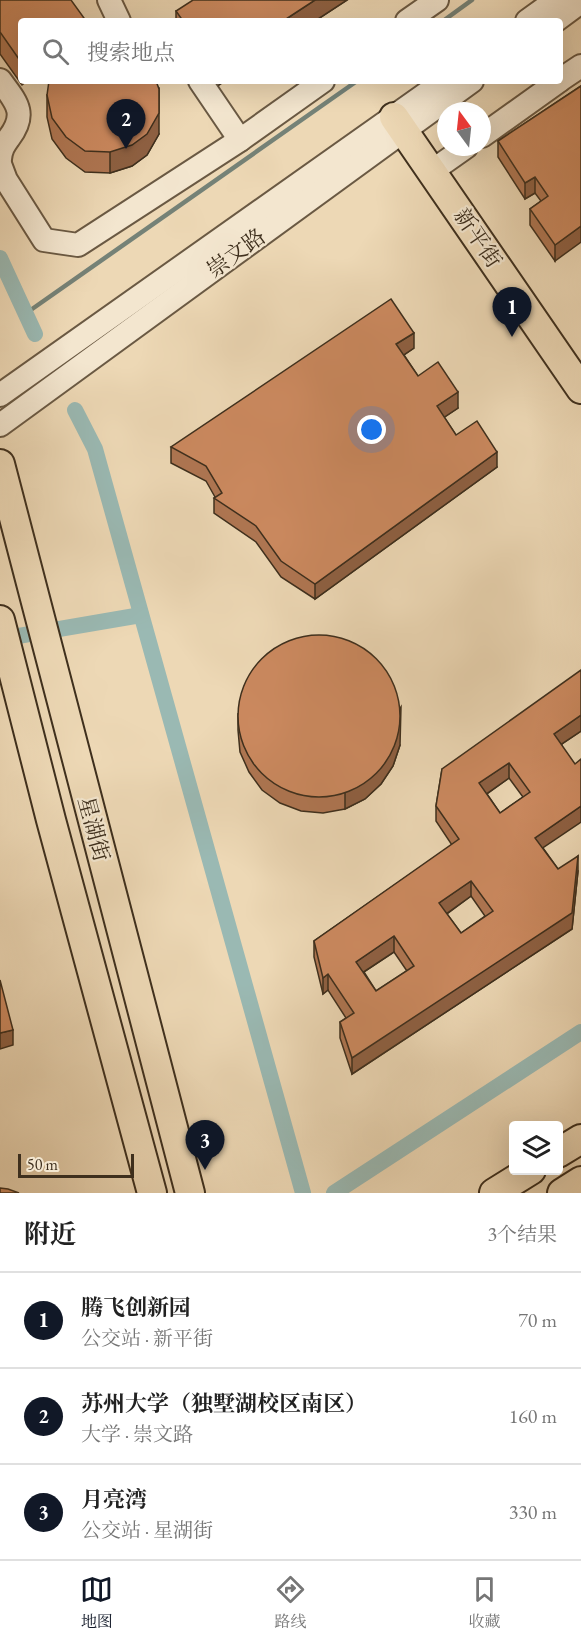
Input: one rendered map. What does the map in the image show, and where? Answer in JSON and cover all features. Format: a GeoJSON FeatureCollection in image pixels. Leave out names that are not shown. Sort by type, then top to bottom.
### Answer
{"type":"FeatureCollection","features":[{"type":"Feature","properties":{"kind":"main road","name":"新平街"},"geometry":{"type":"LineString","coordinates":[[399,124],[581,389]]}},
{"type":"Feature","properties":{"kind":"main road","name":"星湖街"},"geometry":{"type":"LineString","coordinates":[[0,464],[190,1193]]}},
{"type":"Feature","properties":{"kind":"main road","name":"星湖街"},"geometry":{"type":"LineString","coordinates":[[0,620],[152,1193]]}},
{"type":"Feature","properties":{"kind":"main road"},"geometry":{"type":"LineString","coordinates":[[563,1150],[581,1140]]}},
{"type":"Feature","properties":{"kind":"main road"},"geometry":{"type":"LineString","coordinates":[[494,1193],[523,1175]]}},
{"type":"Feature","properties":{"kind":"main road"},"geometry":{"type":"LineString","coordinates":[[562,1193],[581,1181]]}},
{"type":"Feature","properties":{"kind":"street"},"geometry":{"type":"LineString","coordinates":[[109,0],[118,18]]}},
{"type":"Feature","properties":{"kind":"street"},"geometry":{"type":"LineString","coordinates":[[411,18],[437,0]]}},
{"type":"Feature","properties":{"kind":"street"},"geometry":{"type":"LineString","coordinates":[[531,18],[556,0]]}},
{"type":"Feature","properties":{"kind":"street"},"geometry":{"type":"LineString","coordinates":[[559,18],[581,2]]}},
{"type":"Feature","properties":{"kind":"street"},"geometry":{"type":"LineString","coordinates":[[563,79],[581,66]]}},
{"type":"Feature","properties":{"kind":"street"},"geometry":{"type":"LineString","coordinates":[[0,80],[15,100],[21,114],[17,128],[1,150],[0,159]]}},
{"type":"Feature","properties":{"kind":"street"},"geometry":{"type":"LineString","coordinates":[[202,84],[240,141]]}},
{"type":"Feature","properties":{"kind":"street"},"geometry":{"type":"LineString","coordinates":[[0,164],[6,180],[44,240],[78,245],[240,141],[319,84]]}},
{"type":"Feature","properties":{"kind":"street","name":"崇文路"},"geometry":{"type":"LineString","coordinates":[[0,424],[104,349],[399,124],[441,84]]}},
{"type":"Feature","properties":{"kind":"street","name":"崇文路"},"geometry":{"type":"LineString","coordinates":[[0,394],[399,124],[467,84]]}},
{"type":"Feature","properties":{"kind":"street"},"geometry":{"type":"LineString","coordinates":[[491,130],[556,84]]}},
{"type":"Feature","properties":{"kind":"street"},"geometry":{"type":"LineString","coordinates":[[432,171],[453,156]]}},
{"type":"Feature","properties":{"kind":"building"},"geometry":{"type":"Polygon","coordinates":[[[0,0],[71,0],[84,18],[18,18],[18,58],[0,32],[0,0]]]}},
{"type":"Feature","properties":{"kind":"building"},"geometry":{"type":"Polygon","coordinates":[[[193,0],[315,0],[288,18],[181,18],[176,11],[193,0]]]}},
{"type":"Feature","properties":{"kind":"building"},"geometry":{"type":"Polygon","coordinates":[[[49,84],[157,84],[159,113],[147,134],[132,145],[110,152],[85,151],[66,137],[52,118],[47,95],[49,84]]]}},
{"type":"Feature","properties":{"kind":"building"},"geometry":{"type":"Polygon","coordinates":[[[581,86],[581,226],[555,245],[530,209],[548,196],[535,177],[525,183],[498,141],[581,86]]]}},
{"type":"Feature","properties":{"kind":"building"},"geometry":{"type":"Polygon","coordinates":[[[391,299],[414,333],[396,344],[418,376],[438,362],[458,392],[437,406],[456,435],[477,421],[497,452],[315,584],[281,561],[256,526],[214,498],[222,493],[206,466],[171,447],[391,299]]]}},
{"type":"Feature","properties":{"kind":"building"},"geometry":{"type":"Polygon","coordinates":[[[319,635],[350,641],[376,659],[394,685],[400,716],[394,747],[376,773],[350,791],[319,797],[288,791],[262,773],[244,747],[238,716],[244,685],[262,659],[288,641],[319,635]]]}},
{"type":"Feature","properties":{"kind":"building"},"geometry":{"type":"Polygon","coordinates":[[[581,670],[581,715],[554,734],[575,764],[581,759],[581,806],[535,838],[558,869],[578,856],[572,913],[352,1058],[340,1022],[354,1013],[328,974],[323,978],[314,941],[459,839],[436,806],[442,769],[581,670]],[[509,763],[479,783],[500,813],[530,792],[509,763]],[[471,881],[439,903],[461,933],[493,911],[471,881]],[[394,936],[356,962],[376,991],[414,966],[394,936]]]}},
{"type":"Feature","properties":{"kind":"building"},"geometry":{"type":"Polygon","coordinates":[[[0,980],[13,1030],[0,1033],[0,980]]]}},
{"type":"Feature","properties":{"kind":"building"},"geometry":{"type":"Polygon","coordinates":[[[0,1188],[8,1189],[19,1193],[0,1193],[0,1188]]]}},
{"type":"Feature","properties":{"kind":"waterway"},"geometry":{"type":"LineString","coordinates":[[447,18],[472,0]]}},
{"type":"Feature","properties":{"kind":"waterway"},"geometry":{"type":"LineString","coordinates":[[25,314],[353,84]]}},
{"type":"Feature","properties":{"kind":"waterway"},"geometry":{"type":"LineString","coordinates":[[0,258],[35,334]]}},
{"type":"Feature","properties":{"kind":"waterway"},"geometry":{"type":"LineString","coordinates":[[75,410],[95,449],[303,1193]]}},
{"type":"Feature","properties":{"kind":"waterway"},"geometry":{"type":"LineString","coordinates":[[0,639],[141,615]]}},
{"type":"Feature","properties":{"kind":"waterway"},"geometry":{"type":"LineString","coordinates":[[334,1193],[581,1032]]}},
{"type":"Feature","properties":{"kind":"place","name":"苏州大学（独墅湖校区南区）"},"geometry":{"type":"Point","coordinates":[126,149]}},
{"type":"Feature","properties":{"kind":"place","name":"腾飞创新园"},"geometry":{"type":"Point","coordinates":[512,337]}},
{"type":"Feature","properties":{"kind":"place","name":"月亮湾"},"geometry":{"type":"Point","coordinates":[205,1170]}}]}
